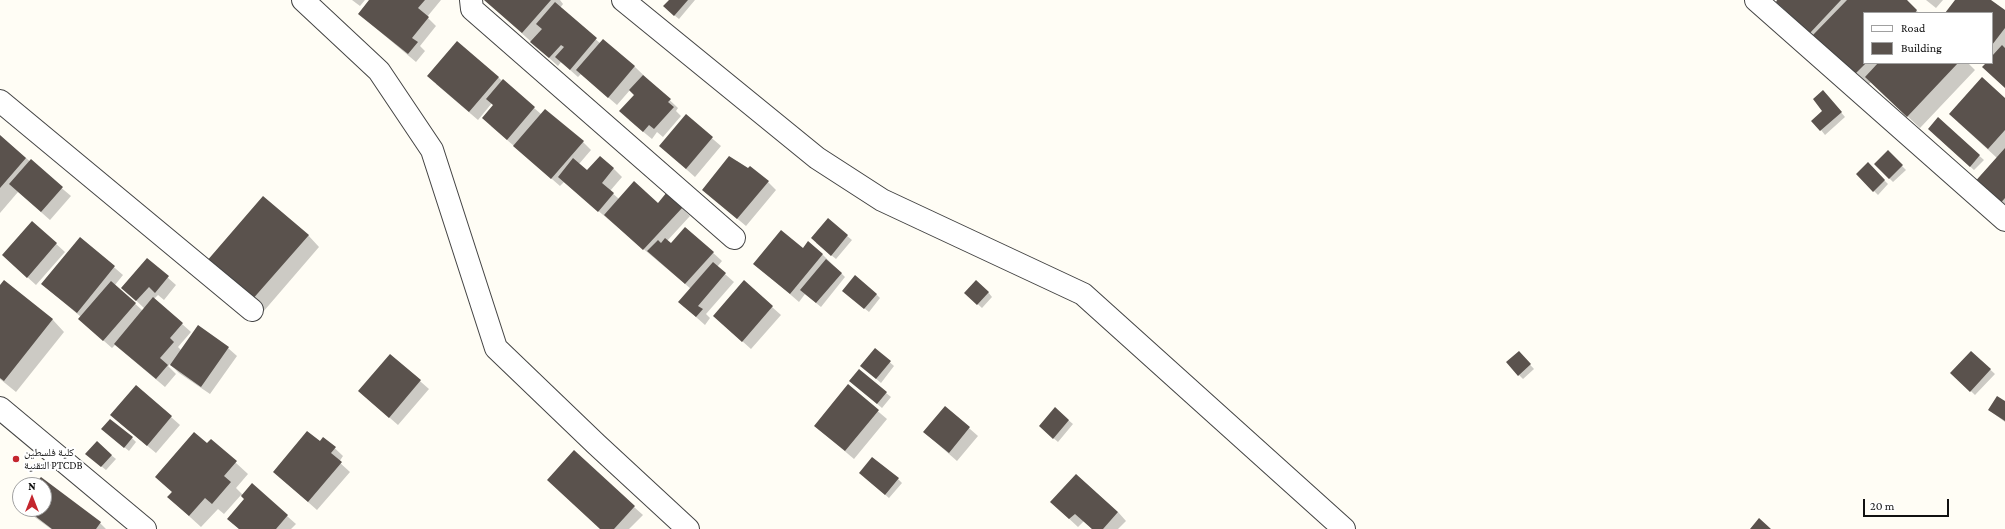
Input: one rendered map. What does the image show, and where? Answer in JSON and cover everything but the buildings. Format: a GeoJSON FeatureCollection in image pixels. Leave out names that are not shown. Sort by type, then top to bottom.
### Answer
{"type":"FeatureCollection","features":[{"type":"Feature","properties":{"kind":"street"},"geometry":{"type":"LineString","coordinates":[[303,0],[379,71],[432,150],[496,348],[596,444],[688,529]]}},
{"type":"Feature","properties":{"kind":"street"},"geometry":{"type":"LineString","coordinates":[[471,0],[472,9],[734,238]]}},
{"type":"Feature","properties":{"kind":"street"},"geometry":{"type":"LineString","coordinates":[[623,0],[817,158],[882,200],[1083,294],[1344,529]]}},
{"type":"Feature","properties":{"kind":"street"},"geometry":{"type":"LineString","coordinates":[[1761,2],[2005,220]]}},
{"type":"Feature","properties":{"kind":"street"},"geometry":{"type":"LineString","coordinates":[[0,101],[252,310]]}},
{"type":"Feature","properties":{"kind":"street"},"geometry":{"type":"LineString","coordinates":[[0,408],[145,529]]}},
{"type":"Feature","properties":{"kind":"place","name":"كلية فلسطين التقنية PTCDB"},"geometry":{"type":"Point","coordinates":[16,459]}}]}
